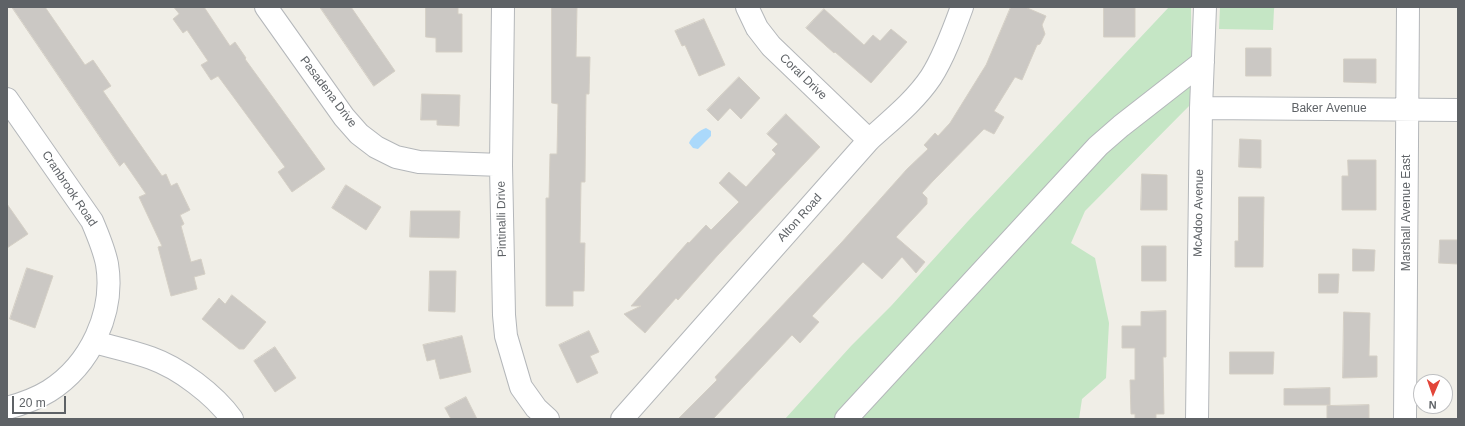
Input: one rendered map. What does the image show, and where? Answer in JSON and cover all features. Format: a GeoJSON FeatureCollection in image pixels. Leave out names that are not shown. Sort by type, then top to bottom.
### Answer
{"type":"FeatureCollection","features":[{"type":"Feature","properties":{"kind":"street","name":"Pasadena Drive"},"geometry":{"type":"LineString","coordinates":[[266,7],[344,117],[359,134],[376,147],[396,157],[419,162],[501,165]]}},
{"type":"Feature","properties":{"kind":"street","name":"Pintinalli Drive"},"geometry":{"type":"LineString","coordinates":[[503,7],[501,165],[504,315],[506,336],[520,388],[536,408],[548,419]]}},
{"type":"Feature","properties":{"kind":"street","name":"Coral Drive"},"geometry":{"type":"LineString","coordinates":[[747,7],[757,28],[771,46],[869,140]]}},
{"type":"Feature","properties":{"kind":"street","name":"Alton Road"},"geometry":{"type":"LineString","coordinates":[[622,419],[869,140],[908,104],[931,77],[953,34],[962,7]]}},
{"type":"Feature","properties":{"kind":"street"},"geometry":{"type":"LineString","coordinates":[[1205,16],[1221,7]]}},
{"type":"Feature","properties":{"kind":"street","name":"Marshall Avenue East"},"geometry":{"type":"LineString","coordinates":[[1405,419],[1408,7]]}},
{"type":"Feature","properties":{"kind":"street","name":"McAdoo Avenue"},"geometry":{"type":"LineString","coordinates":[[1197,419],[1201,108],[1205,16]]}},
{"type":"Feature","properties":{"kind":"street"},"geometry":{"type":"LineString","coordinates":[[846,419],[1098,146],[1120,126],[1203,62]]}},
{"type":"Feature","properties":{"kind":"street","name":"Cranbrook Road"},"geometry":{"type":"LineString","coordinates":[[7,99],[92,221],[101,241],[107,265],[108,289],[104,316],[94,342],[85,358],[68,376],[49,391],[28,402],[7,408]]}},
{"type":"Feature","properties":{"kind":"street","name":"Baker Avenue"},"geometry":{"type":"LineString","coordinates":[[1201,108],[1458,110]]}},
{"type":"Feature","properties":{"kind":"street"},"geometry":{"type":"LineString","coordinates":[[94,342],[151,358],[165,364],[191,379],[211,396],[232,419]]}},
{"type":"Feature","properties":{"kind":"green space"},"geometry":{"type":"Polygon","coordinates":[[[1169,7],[1191,7],[1192,103],[1085,211],[1071,243],[1095,258],[1109,323],[1106,378],[1082,399],[1079,419],[785,419],[851,346],[891,306],[969,220],[1169,7]]]}},
{"type":"Feature","properties":{"kind":"green space"},"geometry":{"type":"Polygon","coordinates":[[[1220,7],[1275,7],[1273,30],[1219,29],[1220,7]]]}},
{"type":"Feature","properties":{"kind":"water"},"geometry":{"type":"Polygon","coordinates":[[[706,128],[711,131],[711,136],[698,149],[693,148],[689,143],[690,141],[696,134],[706,128]]]}},
{"type":"Feature","properties":{"kind":"building"},"geometry":{"type":"Polygon","coordinates":[[[12,7],[45,7],[85,65],[93,60],[111,86],[103,91],[162,176],[166,174],[171,186],[177,183],[190,210],[180,215],[184,224],[181,226],[191,262],[201,259],[205,274],[194,277],[197,289],[171,296],[158,247],[162,246],[139,197],[146,194],[124,162],[120,166],[12,7]]]}},
{"type":"Feature","properties":{"kind":"building"},"geometry":{"type":"Polygon","coordinates":[[[174,7],[204,7],[230,46],[235,42],[246,58],[245,59],[325,169],[292,192],[278,172],[285,167],[218,76],[211,80],[201,65],[208,61],[187,30],[183,33],[173,19],[179,14],[174,7]]]}},
{"type":"Feature","properties":{"kind":"building"},"geometry":{"type":"Polygon","coordinates":[[[320,7],[351,7],[395,71],[374,86],[320,7]]]}},
{"type":"Feature","properties":{"kind":"building"},"geometry":{"type":"Polygon","coordinates":[[[426,7],[458,7],[458,14],[462,14],[462,52],[436,52],[436,38],[426,37],[426,7]]]}},
{"type":"Feature","properties":{"kind":"building"},"geometry":{"type":"Polygon","coordinates":[[[552,7],[577,7],[576,57],[590,57],[589,94],[586,94],[585,182],[581,182],[580,243],[585,243],[584,291],[573,291],[573,306],[546,306],[546,198],[549,198],[550,154],[557,154],[558,104],[552,103],[552,7]]]}},
{"type":"Feature","properties":{"kind":"building"},"geometry":{"type":"Polygon","coordinates":[[[1011,7],[1025,7],[1046,16],[1042,25],[1045,34],[1040,44],[1037,45],[1022,80],[1015,77],[994,111],[1004,117],[994,134],[984,129],[933,181],[922,193],[927,198],[927,204],[896,237],[925,262],[916,273],[902,257],[882,279],[863,262],[812,316],[819,322],[800,343],[792,335],[713,419],[678,419],[717,380],[715,377],[841,243],[907,169],[928,149],[924,145],[935,133],[938,136],[950,123],[986,65],[1011,7]]]}},
{"type":"Feature","properties":{"kind":"building"},"geometry":{"type":"Polygon","coordinates":[[[1104,7],[1135,7],[1135,37],[1104,37],[1104,7]]]}},
{"type":"Feature","properties":{"kind":"building"},"geometry":{"type":"Polygon","coordinates":[[[824,9],[864,45],[873,35],[880,41],[891,29],[907,42],[871,83],[806,28],[824,9]]]}},
{"type":"Feature","properties":{"kind":"building"},"geometry":{"type":"Polygon","coordinates":[[[704,19],[725,65],[699,76],[685,45],[682,46],[675,31],[704,19]]]}},
{"type":"Feature","properties":{"kind":"building"},"geometry":{"type":"Polygon","coordinates":[[[1246,48],[1271,48],[1271,76],[1246,76],[1246,48]]]}},
{"type":"Feature","properties":{"kind":"building"},"geometry":{"type":"Polygon","coordinates":[[[1344,59],[1376,59],[1376,83],[1344,82],[1344,59]]]}},
{"type":"Feature","properties":{"kind":"building"},"geometry":{"type":"Polygon","coordinates":[[[739,77],[760,98],[741,119],[730,108],[718,121],[707,110],[739,77]]]}},
{"type":"Feature","properties":{"kind":"building"},"geometry":{"type":"Polygon","coordinates":[[[422,94],[460,95],[459,126],[437,125],[437,120],[421,120],[422,94]]]}},
{"type":"Feature","properties":{"kind":"building"},"geometry":{"type":"Polygon","coordinates":[[[786,114],[820,147],[718,255],[678,300],[676,298],[645,333],[624,314],[641,306],[631,306],[688,242],[689,243],[706,225],[711,230],[739,202],[719,183],[729,172],[746,187],[776,154],[772,150],[778,144],[767,134],[786,114]]]}},
{"type":"Feature","properties":{"kind":"building"},"geometry":{"type":"Polygon","coordinates":[[[1240,139],[1261,140],[1261,168],[1239,167],[1240,139]]]}},
{"type":"Feature","properties":{"kind":"building"},"geometry":{"type":"Polygon","coordinates":[[[1348,160],[1376,160],[1376,210],[1342,210],[1342,176],[1348,176],[1348,160]]]}},
{"type":"Feature","properties":{"kind":"building"},"geometry":{"type":"Polygon","coordinates":[[[1142,174],[1167,175],[1167,210],[1141,210],[1142,174]]]}},
{"type":"Feature","properties":{"kind":"building"},"geometry":{"type":"Polygon","coordinates":[[[346,185],[381,207],[366,230],[332,208],[346,185]]]}},
{"type":"Feature","properties":{"kind":"building"},"geometry":{"type":"Polygon","coordinates":[[[1239,197],[1264,197],[1263,267],[1235,267],[1235,241],[1238,241],[1239,197]]]}},
{"type":"Feature","properties":{"kind":"building"},"geometry":{"type":"Polygon","coordinates":[[[7,204],[28,234],[7,248],[7,204]]]}},
{"type":"Feature","properties":{"kind":"building"},"geometry":{"type":"Polygon","coordinates":[[[411,211],[460,211],[459,238],[410,237],[411,211]]]}},
{"type":"Feature","properties":{"kind":"building"},"geometry":{"type":"Polygon","coordinates":[[[1440,240],[1458,240],[1458,264],[1439,263],[1440,240]]]}},
{"type":"Feature","properties":{"kind":"building"},"geometry":{"type":"Polygon","coordinates":[[[1142,246],[1166,246],[1166,281],[1142,281],[1142,246]]]}},
{"type":"Feature","properties":{"kind":"building"},"geometry":{"type":"Polygon","coordinates":[[[1353,249],[1375,250],[1374,271],[1353,271],[1353,249]]]}},
{"type":"Feature","properties":{"kind":"building"},"geometry":{"type":"Polygon","coordinates":[[[27,268],[53,276],[35,328],[10,319],[27,268]]]}},
{"type":"Feature","properties":{"kind":"building"},"geometry":{"type":"Polygon","coordinates":[[[430,271],[456,271],[455,312],[429,311],[430,271]]]}},
{"type":"Feature","properties":{"kind":"building"},"geometry":{"type":"Polygon","coordinates":[[[1319,274],[1339,274],[1338,293],[1319,293],[1319,274]]]}},
{"type":"Feature","properties":{"kind":"building"},"geometry":{"type":"Polygon","coordinates":[[[232,295],[266,322],[244,349],[239,349],[202,319],[219,298],[225,304],[232,295]]]}},
{"type":"Feature","properties":{"kind":"building"},"geometry":{"type":"Polygon","coordinates":[[[1166,311],[1166,357],[1163,357],[1164,414],[1156,414],[1156,419],[1135,419],[1135,414],[1131,414],[1130,380],[1135,380],[1135,348],[1122,348],[1122,326],[1141,326],[1141,312],[1166,311]]]}},
{"type":"Feature","properties":{"kind":"building"},"geometry":{"type":"Polygon","coordinates":[[[1344,312],[1370,313],[1369,356],[1377,356],[1377,377],[1343,378],[1344,312]]]}},
{"type":"Feature","properties":{"kind":"building"},"geometry":{"type":"Polygon","coordinates":[[[589,331],[599,352],[590,356],[598,373],[577,383],[559,345],[589,331]]]}},
{"type":"Feature","properties":{"kind":"building"},"geometry":{"type":"Polygon","coordinates":[[[462,336],[471,372],[440,379],[435,359],[427,361],[423,345],[462,336]]]}},
{"type":"Feature","properties":{"kind":"building"},"geometry":{"type":"Polygon","coordinates":[[[275,347],[296,378],[275,392],[254,361],[275,347]]]}},
{"type":"Feature","properties":{"kind":"building"},"geometry":{"type":"Polygon","coordinates":[[[1230,352],[1274,352],[1273,374],[1230,374],[1230,352]]]}},
{"type":"Feature","properties":{"kind":"building"},"geometry":{"type":"Polygon","coordinates":[[[1330,388],[1330,405],[1284,405],[1284,389],[1330,388]]]}},
{"type":"Feature","properties":{"kind":"building"},"geometry":{"type":"Polygon","coordinates":[[[466,397],[477,419],[451,419],[445,408],[466,397]]]}},
{"type":"Feature","properties":{"kind":"building"},"geometry":{"type":"Polygon","coordinates":[[[1369,405],[1369,419],[1327,419],[1327,406],[1369,405]]]}}]}
